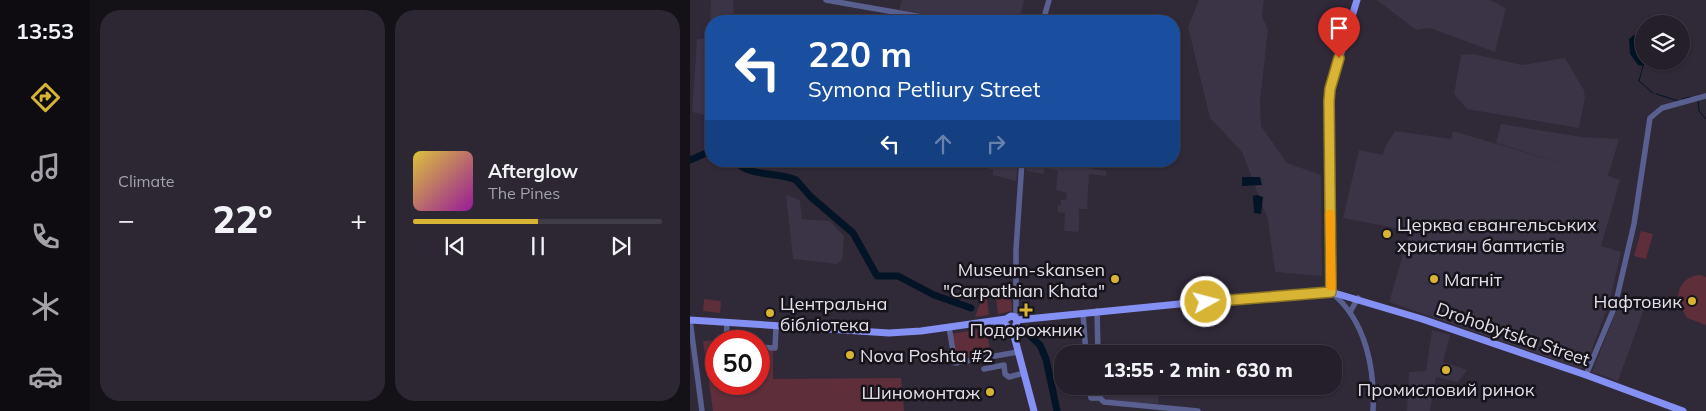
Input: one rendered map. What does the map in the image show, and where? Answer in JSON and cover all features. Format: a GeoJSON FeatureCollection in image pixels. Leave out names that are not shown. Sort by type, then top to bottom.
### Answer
{"type":"FeatureCollection","features":[{"type":"Feature","properties":{"kind":"main road"},"geometry":{"type":"LineString","coordinates":[[1331,292],[1330,89],[1357,0]]}},
{"type":"Feature","properties":{"kind":"main road","name":"Drohobytska Street"},"geometry":{"type":"LineString","coordinates":[[690,320],[727,324],[884,333],[987,322],[1013,322],[1096,311],[1279,294],[1331,292],[1358,298],[1586,375],[1683,411]]}},
{"type":"Feature","properties":{"kind":"main road"},"geometry":{"type":"LineString","coordinates":[[1013,322],[1018,352],[1034,411]]}},
{"type":"Feature","properties":{"kind":"street"},"geometry":{"type":"LineString","coordinates":[[826,0],[911,15]]}},
{"type":"Feature","properties":{"kind":"street"},"geometry":{"type":"LineString","coordinates":[[1045,15],[1049,0]]}},
{"type":"Feature","properties":{"kind":"street"},"geometry":{"type":"LineString","coordinates":[[1586,375],[1615,306],[1634,224],[1650,118],[1662,108],[1701,98]]}},
{"type":"Feature","properties":{"kind":"street"},"geometry":{"type":"LineString","coordinates":[[1013,322],[1016,309],[1016,250],[1022,167]]}},
{"type":"Feature","properties":{"kind":"street"},"geometry":{"type":"LineString","coordinates":[[1331,292],[1350,312],[1359,327],[1373,382],[1373,411]]}},
{"type":"Feature","properties":{"kind":"street"},"geometry":{"type":"LineString","coordinates":[[1350,312],[1358,298]]}},
{"type":"Feature","properties":{"kind":"street"},"geometry":{"type":"LineString","coordinates":[[1096,311],[1098,345]]}},
{"type":"Feature","properties":{"kind":"street"},"geometry":{"type":"LineString","coordinates":[[1083,313],[1085,345]]}},
{"type":"Feature","properties":{"kind":"street"},"geometry":{"type":"LineString","coordinates":[[690,320],[702,411]]}},
{"type":"Feature","properties":{"kind":"street"},"geometry":{"type":"LineString","coordinates":[[727,324],[727,330]]}},
{"type":"Feature","properties":{"kind":"street"},"geometry":{"type":"LineString","coordinates":[[770,348],[775,348],[776,327]]}},
{"type":"Feature","properties":{"kind":"street"},"geometry":{"type":"LineString","coordinates":[[949,327],[955,363],[1018,352]]}},
{"type":"Feature","properties":{"kind":"street"},"geometry":{"type":"LineString","coordinates":[[984,369],[1004,366],[1005,374],[1009,377],[1024,373]]}},
{"type":"Feature","properties":{"kind":"street"},"geometry":{"type":"LineString","coordinates":[[1090,395],[1091,398],[1100,398]]}},
{"type":"Feature","properties":{"kind":"street"},"geometry":{"type":"LineString","coordinates":[[1100,395],[1104,402],[1198,411]]}},
{"type":"Feature","properties":{"kind":"shaded area"},"geometry":{"type":"Polygon","coordinates":[[[711,0],[733,0],[734,15],[710,15],[711,0]]]}},
{"type":"Feature","properties":{"kind":"shaded area"},"geometry":{"type":"Polygon","coordinates":[[[902,0],[1024,0],[1020,15],[930,15],[899,10],[902,0]]]}},
{"type":"Feature","properties":{"kind":"shaded area"},"geometry":{"type":"Polygon","coordinates":[[[1199,0],[1264,0],[1262,16],[1268,30],[1260,101],[1261,126],[1287,163],[1321,175],[1322,276],[1275,272],[1268,220],[1242,152],[1210,118],[1188,27],[1199,0]]]}},
{"type":"Feature","properties":{"kind":"shaded area"},"geometry":{"type":"Polygon","coordinates":[[[1377,0],[1490,0],[1506,8],[1495,52],[1430,28],[1416,30],[1377,0]]]}},
{"type":"Feature","properties":{"kind":"shaded area"},"geometry":{"type":"Polygon","coordinates":[[[705,38],[705,115],[692,112],[697,39],[705,38]]]}},
{"type":"Feature","properties":{"kind":"shaded area"},"geometry":{"type":"Polygon","coordinates":[[[1473,54],[1522,65],[1565,58],[1584,90],[1585,98],[1579,128],[1467,109],[1454,94],[1461,55],[1473,54]]]}},
{"type":"Feature","properties":{"kind":"shaded area"},"geometry":{"type":"Polygon","coordinates":[[[1501,124],[1582,137],[1619,139],[1608,176],[1620,180],[1601,246],[1621,252],[1610,300],[1585,368],[1581,369],[1389,302],[1410,231],[1343,218],[1359,150],[1383,155],[1385,147],[1395,131],[1451,139],[1453,131],[1570,166],[1496,143],[1501,124]]]}},
{"type":"Feature","properties":{"kind":"shaded area"},"geometry":{"type":"Polygon","coordinates":[[[982,167],[1017,167],[1016,181],[993,175],[993,170],[982,167]]]}},
{"type":"Feature","properties":{"kind":"shaded area"},"geometry":{"type":"Polygon","coordinates":[[[1027,167],[1082,167],[1106,171],[1106,176],[1089,174],[1087,209],[1079,209],[1079,232],[1064,231],[1065,213],[1058,212],[1058,205],[1061,205],[1061,200],[1066,200],[1067,193],[1056,190],[1058,171],[1045,168],[1043,174],[1026,171],[1027,167]]]}},
{"type":"Feature","properties":{"kind":"shaded area"},"geometry":{"type":"Polygon","coordinates":[[[786,195],[800,200],[802,219],[830,221],[844,236],[842,260],[837,264],[793,259],[786,195]]]}},
{"type":"Feature","properties":{"kind":"shaded area"},"geometry":{"type":"Polygon","coordinates":[[[1641,231],[1653,234],[1646,259],[1634,256],[1641,231]]]}},
{"type":"Feature","properties":{"kind":"shaded area","name":"Нафтовик"},"geometry":{"type":"Polygon","coordinates":[[[1700,275],[1706,277],[1706,325],[1687,318],[1678,302],[1679,292],[1683,283],[1690,278],[1700,275]]]}},
{"type":"Feature","properties":{"kind":"shaded area"},"geometry":{"type":"Polygon","coordinates":[[[1011,297],[1012,311],[998,314],[996,298],[1011,297]]]}},
{"type":"Feature","properties":{"kind":"shaded area"},"geometry":{"type":"Polygon","coordinates":[[[704,299],[721,301],[720,313],[703,311],[704,299]]]}},
{"type":"Feature","properties":{"kind":"shaded area"},"geometry":{"type":"Polygon","coordinates":[[[982,299],[987,299],[989,315],[975,317],[982,299]]]}},
{"type":"Feature","properties":{"kind":"shaded area"},"geometry":{"type":"Polygon","coordinates":[[[1621,299],[1645,307],[1618,381],[1592,372],[1621,299]]]}},
{"type":"Feature","properties":{"kind":"shaded area"},"geometry":{"type":"Polygon","coordinates":[[[986,328],[991,355],[956,361],[951,334],[986,328]]]}},
{"type":"Feature","properties":{"kind":"shaded area","name":"Промисловий ринок"},"geometry":{"type":"Polygon","coordinates":[[[1432,330],[1450,335],[1443,362],[1467,370],[1458,382],[1436,377],[1430,411],[1407,411],[1409,372],[1426,371],[1432,330]]]}},
{"type":"Feature","properties":{"kind":"shaded area"},"geometry":{"type":"Polygon","coordinates":[[[770,347],[773,347],[773,379],[901,378],[904,411],[713,411],[711,395],[770,395],[770,347]]]}},
{"type":"Feature","properties":{"kind":"shaded area"},"geometry":{"type":"Polygon","coordinates":[[[1103,395],[1159,395],[1158,404],[1108,400],[1103,395]]]}},
{"type":"Feature","properties":{"kind":"water"},"geometry":{"type":"Polygon","coordinates":[[[1635,35],[1635,61],[1630,54],[1629,39],[1635,35]]]}},
{"type":"Feature","properties":{"kind":"water"},"geometry":{"type":"Polygon","coordinates":[[[1242,177],[1260,177],[1262,185],[1242,186],[1242,177]]]}},
{"type":"Feature","properties":{"kind":"water"},"geometry":{"type":"Polygon","coordinates":[[[1253,196],[1263,197],[1261,214],[1254,213],[1253,196]]]}},
{"type":"Feature","properties":{"kind":"waterway"},"geometry":{"type":"LineString","coordinates":[[1642,70],[1639,81],[1653,93]]}},
{"type":"Feature","properties":{"kind":"waterway"},"geometry":{"type":"LineString","coordinates":[[1656,94],[1679,101]]}},
{"type":"Feature","properties":{"kind":"waterway"},"geometry":{"type":"LineString","coordinates":[[1682,99],[1691,97]]}},
{"type":"Feature","properties":{"kind":"waterway"},"geometry":{"type":"LineString","coordinates":[[1698,100],[1699,111],[1706,119]]}},
{"type":"Feature","properties":{"kind":"waterway"},"geometry":{"type":"LineString","coordinates":[[690,160],[705,154]]}},
{"type":"Feature","properties":{"kind":"waterway"},"geometry":{"type":"LineString","coordinates":[[743,167],[756,172],[796,180],[811,197],[853,233],[877,276],[898,276],[934,295],[971,308]]}},
{"type":"Feature","properties":{"kind":"waterway"},"geometry":{"type":"LineString","coordinates":[[1021,328],[1040,345],[1046,359],[1057,411]]}},
{"type":"Feature","properties":{"kind":"slow traffic"},"geometry":{"type":"LineString","coordinates":[[1330,214],[1331,286]]}},
{"type":"Feature","properties":{"kind":"place","name":"Церква євангельських християн баптистів"},"geometry":{"type":"Point","coordinates":[1387,234]}},
{"type":"Feature","properties":{"kind":"place","name":"Museum-skansen \"Carpathian Khata\""},"geometry":{"type":"Point","coordinates":[1115,279]}},
{"type":"Feature","properties":{"kind":"place","name":"Магніт"},"geometry":{"type":"Point","coordinates":[1434,279]}},
{"type":"Feature","properties":{"kind":"place","name":"Нафтовик"},"geometry":{"type":"Point","coordinates":[1692,301]}},
{"type":"Feature","properties":{"kind":"place","name":"Подорожник"},"geometry":{"type":"Point","coordinates":[1026,310]}},
{"type":"Feature","properties":{"kind":"place","name":"Центральна бібліотека"},"geometry":{"type":"Point","coordinates":[770,313]}},
{"type":"Feature","properties":{"kind":"place","name":"Nova Poshta #2"},"geometry":{"type":"Point","coordinates":[850,355]}},
{"type":"Feature","properties":{"kind":"place","name":"Промисловий ринок"},"geometry":{"type":"Point","coordinates":[1446,370]}},
{"type":"Feature","properties":{"kind":"place","name":"Шиномонтаж"},"geometry":{"type":"Point","coordinates":[990,392]}},
{"type":"Feature","properties":{"kind":"route"},"geometry":{"type":"LineString","coordinates":[[1206,302],[1310,292],[1331,292],[1329,101],[1333,76],[1339,58]]}}]}
